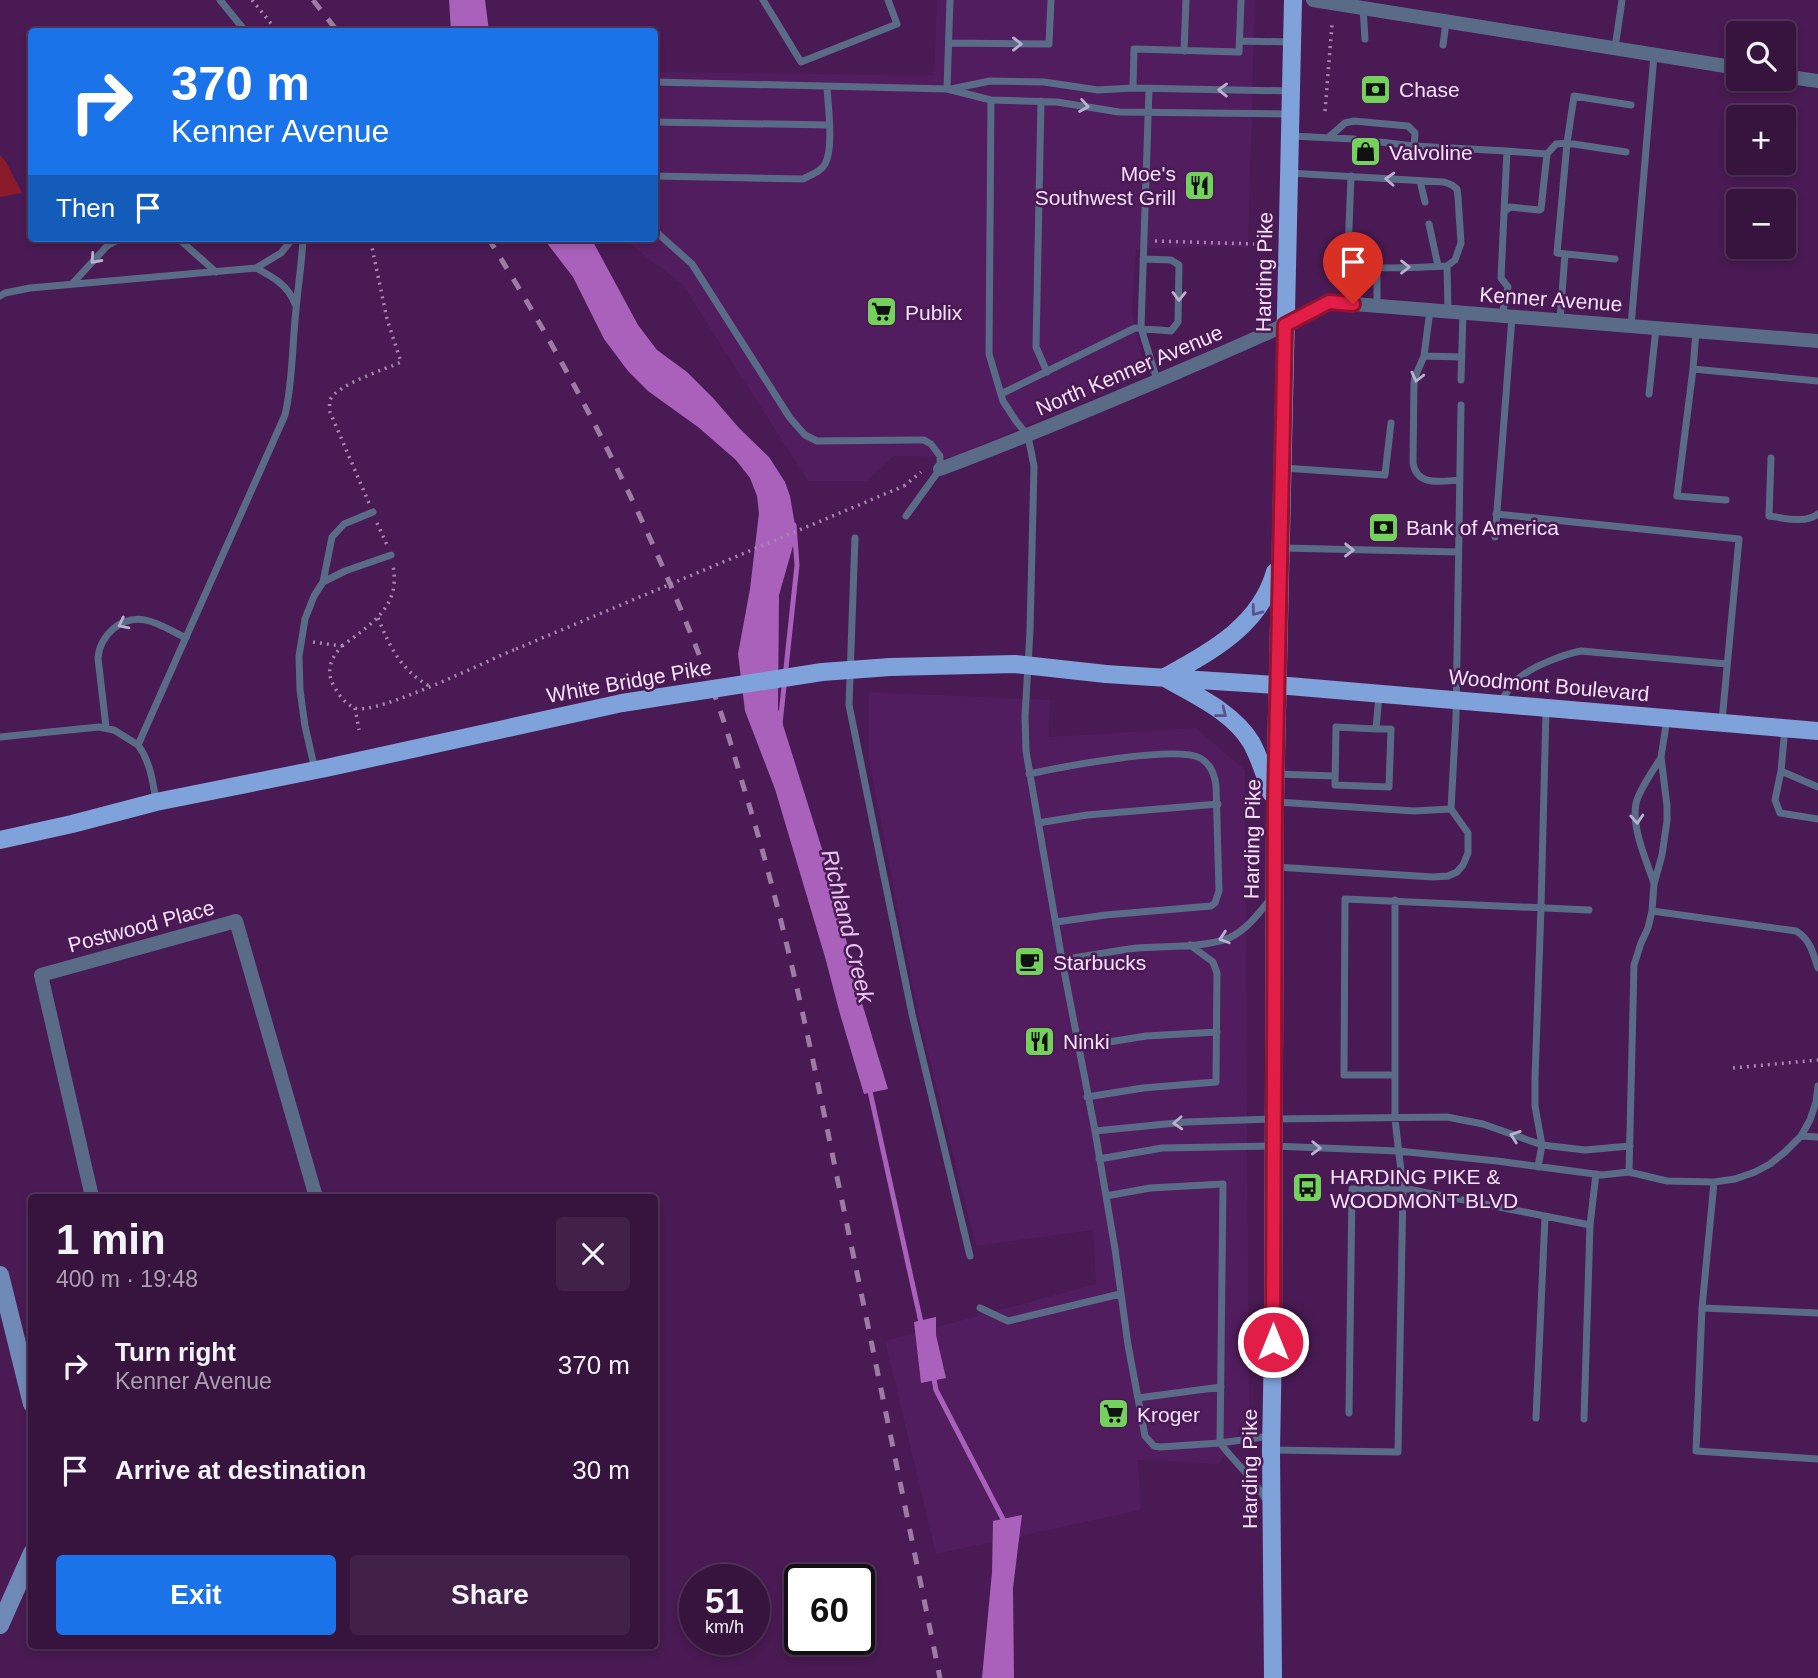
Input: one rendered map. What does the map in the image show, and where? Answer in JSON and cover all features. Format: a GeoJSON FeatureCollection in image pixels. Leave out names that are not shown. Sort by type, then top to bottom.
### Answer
{"type":"FeatureCollection","features":[{"type":"Feature","properties":{"kind":"main road","name":"Harding Pike"},"geometry":{"type":"LineString","coordinates":[[1273,1678],[1271,1443],[1276,685],[1293,0]]}},
{"type":"Feature","properties":{"kind":"main road"},"geometry":{"type":"LineString","coordinates":[[1164,677],[1199,658],[1243,626],[1261,605],[1272,583],[1281,548]]}},
{"type":"Feature","properties":{"kind":"main road","name":"White Bridge Pike"},"geometry":{"type":"LineString","coordinates":[[0,840],[156,802],[622,703],[822,671],[1015,664],[1106,674],[1276,685]]}},
{"type":"Feature","properties":{"kind":"main road"},"geometry":{"type":"LineString","coordinates":[[1164,677],[1212,705],[1239,727],[1250,741],[1275,802]]}},
{"type":"Feature","properties":{"kind":"main road","name":"Woodmont Boulevard"},"geometry":{"type":"LineString","coordinates":[[1276,685],[1818,731]]}},
{"type":"Feature","properties":{"kind":"street"},"geometry":{"type":"LineString","coordinates":[[1314,0],[1726,66]]}},
{"type":"Feature","properties":{"kind":"street"},"geometry":{"type":"LineString","coordinates":[[1796,78],[1818,81]]}},
{"type":"Feature","properties":{"kind":"street","name":"Kenner Avenue"},"geometry":{"type":"LineString","coordinates":[[1285,325],[1329,302],[1818,341]]}},
{"type":"Feature","properties":{"kind":"street","name":"North Kenner Avenue"},"geometry":{"type":"LineString","coordinates":[[940,469],[1028,436],[1285,325]]}},
{"type":"Feature","properties":{"kind":"street","name":"Postwood Place"},"geometry":{"type":"LineString","coordinates":[[91,1194],[41,975],[236,921],[315,1194]]}},
{"type":"Feature","properties":{"kind":"street"},"geometry":{"type":"LineString","coordinates":[[0,1275],[3,1304],[28,1372]]}},
{"type":"Feature","properties":{"kind":"street"},"geometry":{"type":"LineString","coordinates":[[0,1625],[28,1562]]}},
{"type":"Feature","properties":{"kind":"lane"},"geometry":{"type":"LineString","coordinates":[[219,0],[243,28]]}},
{"type":"Feature","properties":{"kind":"lane"},"geometry":{"type":"LineString","coordinates":[[763,0],[801,62],[897,24],[888,0]]}},
{"type":"Feature","properties":{"kind":"lane"},"geometry":{"type":"LineString","coordinates":[[947,89],[950,0]]}},
{"type":"Feature","properties":{"kind":"lane"},"geometry":{"type":"LineString","coordinates":[[949,43],[1049,44],[1051,0]]}},
{"type":"Feature","properties":{"kind":"lane"},"geometry":{"type":"LineString","coordinates":[[1184,51],[1185,0]]}},
{"type":"Feature","properties":{"kind":"lane"},"geometry":{"type":"LineString","coordinates":[[1133,88],[1134,49],[1239,52],[1241,0]]}},
{"type":"Feature","properties":{"kind":"lane"},"geometry":{"type":"LineString","coordinates":[[1615,48],[1622,0]]}},
{"type":"Feature","properties":{"kind":"lane"},"geometry":{"type":"LineString","coordinates":[[1357,5],[1365,39]]}},
{"type":"Feature","properties":{"kind":"lane"},"geometry":{"type":"LineString","coordinates":[[1443,46],[1446,21]]}},
{"type":"Feature","properties":{"kind":"lane"},"geometry":{"type":"LineString","coordinates":[[1240,41],[1292,43]]}},
{"type":"Feature","properties":{"kind":"lane"},"geometry":{"type":"LineString","coordinates":[[1631,326],[1654,54]]}},
{"type":"Feature","properties":{"kind":"lane"},"geometry":{"type":"LineString","coordinates":[[658,82],[947,89],[990,81],[1044,82],[1098,90],[1133,88],[1291,91]]}},
{"type":"Feature","properties":{"kind":"lane"},"geometry":{"type":"LineString","coordinates":[[658,176],[803,179],[819,171],[826,163],[830,142],[827,87]]}},
{"type":"Feature","properties":{"kind":"lane"},"geometry":{"type":"LineString","coordinates":[[947,89],[991,100],[1058,102],[1119,112],[1290,114]]}},
{"type":"Feature","properties":{"kind":"lane"},"geometry":{"type":"LineString","coordinates":[[1149,89],[1141,328],[1157,380]]}},
{"type":"Feature","properties":{"kind":"lane"},"geometry":{"type":"LineString","coordinates":[[1615,259],[1557,253],[1567,143],[1574,96],[1631,105]]}},
{"type":"Feature","properties":{"kind":"lane"},"geometry":{"type":"LineString","coordinates":[[991,100],[989,354],[1003,401],[1028,436],[1034,466],[1030,631],[1024,736],[1062,960],[1095,1131],[1138,1398],[1145,1436],[1154,1446],[1271,1443],[1398,1452],[1403,1188],[1395,1119],[1395,900]]}},
{"type":"Feature","properties":{"kind":"lane"},"geometry":{"type":"LineString","coordinates":[[1041,101],[1036,346],[1047,372]]}},
{"type":"Feature","properties":{"kind":"lane"},"geometry":{"type":"LineString","coordinates":[[1329,137],[1345,123],[1354,121],[1408,126],[1415,133],[1414,146]]}},
{"type":"Feature","properties":{"kind":"lane"},"geometry":{"type":"LineString","coordinates":[[658,122],[829,125]]}},
{"type":"Feature","properties":{"kind":"lane"},"geometry":{"type":"LineString","coordinates":[[1290,136],[1354,139]]}},
{"type":"Feature","properties":{"kind":"lane"},"geometry":{"type":"LineString","coordinates":[[1380,142],[1547,154]]}},
{"type":"Feature","properties":{"kind":"lane"},"geometry":{"type":"LineString","coordinates":[[1504,212],[1509,208],[1541,209],[1547,154],[1556,144],[1567,143],[1626,152]]}},
{"type":"Feature","properties":{"kind":"lane"},"geometry":{"type":"LineString","coordinates":[[1495,537],[1508,287],[1500,278],[1507,150]]}},
{"type":"Feature","properties":{"kind":"lane"},"geometry":{"type":"LineString","coordinates":[[1289,173],[1444,182],[1452,185],[1457,189],[1461,243],[1455,260],[1443,266],[1377,267],[1358,265],[1348,259],[1351,177]]}},
{"type":"Feature","properties":{"kind":"lane"},"geometry":{"type":"LineString","coordinates":[[1420,181],[1425,202]]}},
{"type":"Feature","properties":{"kind":"lane"},"geometry":{"type":"LineString","coordinates":[[1429,224],[1455,312],[1462,357],[1461,380]]}},
{"type":"Feature","properties":{"kind":"lane"},"geometry":{"type":"LineString","coordinates":[[658,234],[692,264],[790,418],[805,435],[817,441],[924,440],[931,444],[940,456],[940,469],[906,516]]}},
{"type":"Feature","properties":{"kind":"lane"},"geometry":{"type":"LineString","coordinates":[[72,284],[107,246],[114,242]]}},
{"type":"Feature","properties":{"kind":"lane"},"geometry":{"type":"LineString","coordinates":[[182,242],[216,272]]}},
{"type":"Feature","properties":{"kind":"lane"},"geometry":{"type":"LineString","coordinates":[[0,296],[30,288],[256,268],[281,253],[290,242]]}},
{"type":"Feature","properties":{"kind":"lane"},"geometry":{"type":"LineString","coordinates":[[138,745],[285,415],[303,242]]}},
{"type":"Feature","properties":{"kind":"lane"},"geometry":{"type":"LineString","coordinates":[[1560,321],[1565,254]]}},
{"type":"Feature","properties":{"kind":"lane"},"geometry":{"type":"LineString","coordinates":[[1001,394],[1135,328],[1171,331],[1178,322],[1179,265],[1171,260],[1143,259]]}},
{"type":"Feature","properties":{"kind":"lane"},"geometry":{"type":"LineString","coordinates":[[1377,267],[1377,306]]}},
{"type":"Feature","properties":{"kind":"lane"},"geometry":{"type":"LineString","coordinates":[[256,268],[284,286],[296,308]]}},
{"type":"Feature","properties":{"kind":"lane"},"geometry":{"type":"LineString","coordinates":[[1430,310],[1424,356],[1414,383],[1414,471],[1425,480],[1460,480]]}},
{"type":"Feature","properties":{"kind":"lane"},"geometry":{"type":"LineString","coordinates":[[1648,394],[1656,328]]}},
{"type":"Feature","properties":{"kind":"lane"},"geometry":{"type":"LineString","coordinates":[[1696,331],[1677,496],[1726,500]]}},
{"type":"Feature","properties":{"kind":"lane"},"geometry":{"type":"LineString","coordinates":[[1424,356],[1462,357]]}},
{"type":"Feature","properties":{"kind":"lane"},"geometry":{"type":"LineString","coordinates":[[1693,369],[1818,381]]}},
{"type":"Feature","properties":{"kind":"lane"},"geometry":{"type":"LineString","coordinates":[[1274,867],[1448,876],[1457,872],[1468,853],[1468,833],[1451,808],[1456,701],[1461,405]]}},
{"type":"Feature","properties":{"kind":"lane"},"geometry":{"type":"LineString","coordinates":[[1283,468],[1385,475],[1391,423]]}},
{"type":"Feature","properties":{"kind":"lane"},"geometry":{"type":"LineString","coordinates":[[1771,458],[1769,516],[1803,520],[1814,518],[1818,514]]}},
{"type":"Feature","properties":{"kind":"lane"},"geometry":{"type":"LineString","coordinates":[[315,770],[300,690],[299,656],[305,619],[323,582],[332,537],[344,524],[373,512]]}},
{"type":"Feature","properties":{"kind":"lane"},"geometry":{"type":"LineString","coordinates":[[1496,514],[1739,539],[1721,722]]}},
{"type":"Feature","properties":{"kind":"lane"},"geometry":{"type":"LineString","coordinates":[[855,538],[849,705],[912,1013],[970,1256]]}},
{"type":"Feature","properties":{"kind":"lane"},"geometry":{"type":"LineString","coordinates":[[1281,548],[1458,552]]}},
{"type":"Feature","properties":{"kind":"lane"},"geometry":{"type":"LineString","coordinates":[[323,582],[345,571],[391,555]]}},
{"type":"Feature","properties":{"kind":"lane"},"geometry":{"type":"LineString","coordinates":[[106,727],[98,658],[105,638],[113,629],[129,620],[140,618],[186,638]]}},
{"type":"Feature","properties":{"kind":"lane"},"geometry":{"type":"LineString","coordinates":[[1499,704],[1513,683],[1523,674],[1573,652],[1592,651],[1727,664]]}},
{"type":"Feature","properties":{"kind":"lane"},"geometry":{"type":"LineString","coordinates":[[1376,729],[1379,694]]}},
{"type":"Feature","properties":{"kind":"lane"},"geometry":{"type":"LineString","coordinates":[[1538,1167],[1542,1145],[1535,1095],[1546,708]]}},
{"type":"Feature","properties":{"kind":"lane"},"geometry":{"type":"LineString","coordinates":[[1629,1172],[1634,965],[1652,911],[1654,884],[1667,821],[1661,757],[1668,718]]}},
{"type":"Feature","properties":{"kind":"lane"},"geometry":{"type":"LineString","coordinates":[[0,737],[106,727],[138,745],[144,753],[152,776],[156,802]]}},
{"type":"Feature","properties":{"kind":"lane"},"geometry":{"type":"LineString","coordinates":[[1336,727],[1376,729],[1391,729],[1389,787],[1335,785],[1336,727]]}},
{"type":"Feature","properties":{"kind":"lane"},"geometry":{"type":"LineString","coordinates":[[1785,728],[1775,800],[1780,813],[1818,819]]}},
{"type":"Feature","properties":{"kind":"lane"},"geometry":{"type":"LineString","coordinates":[[1029,774],[1121,758],[1179,754],[1205,761],[1211,768],[1216,785],[1219,891],[1215,903],[1210,906],[1056,922]]}},
{"type":"Feature","properties":{"kind":"lane"},"geometry":{"type":"LineString","coordinates":[[1654,884],[1637,831],[1635,812],[1638,797],[1661,757]]}},
{"type":"Feature","properties":{"kind":"lane"},"geometry":{"type":"LineString","coordinates":[[1781,771],[1818,787]]}},
{"type":"Feature","properties":{"kind":"lane"},"geometry":{"type":"LineString","coordinates":[[1275,774],[1335,776]]}},
{"type":"Feature","properties":{"kind":"lane"},"geometry":{"type":"LineString","coordinates":[[1275,802],[1414,811],[1451,808]]}},
{"type":"Feature","properties":{"kind":"lane"},"geometry":{"type":"LineString","coordinates":[[1038,823],[1100,814],[1217,804]]}},
{"type":"Feature","properties":{"kind":"lane"},"geometry":{"type":"LineString","coordinates":[[1062,960],[1137,948],[1222,940],[1248,925],[1274,894]]}},
{"type":"Feature","properties":{"kind":"lane"},"geometry":{"type":"LineString","coordinates":[[1394,1075],[1344,1075],[1345,899],[1589,910]]}},
{"type":"Feature","properties":{"kind":"lane"},"geometry":{"type":"LineString","coordinates":[[1652,911],[1796,931],[1805,936],[1811,946],[1818,968]]}},
{"type":"Feature","properties":{"kind":"lane"},"geometry":{"type":"LineString","coordinates":[[1087,1097],[1143,1088],[1216,1082],[1217,974],[1213,962],[1190,945]]}},
{"type":"Feature","properties":{"kind":"lane"},"geometry":{"type":"LineString","coordinates":[[1078,1046],[1146,1036],[1217,1031]]}},
{"type":"Feature","properties":{"kind":"lane"},"geometry":{"type":"LineString","coordinates":[[1099,1158],[1170,1147],[1273,1146],[1398,1151],[1602,1175],[1629,1172],[1667,1181],[1713,1182],[1735,1179],[1755,1172],[1770,1164],[1801,1136],[1810,1120],[1818,1086]]}},
{"type":"Feature","properties":{"kind":"lane"},"geometry":{"type":"LineString","coordinates":[[1095,1131],[1176,1123],[1435,1117],[1464,1119],[1542,1145],[1585,1150],[1630,1146]]}},
{"type":"Feature","properties":{"kind":"lane"},"geometry":{"type":"LineString","coordinates":[[1801,1136],[1818,1137]]}},
{"type":"Feature","properties":{"kind":"lane"},"geometry":{"type":"LineString","coordinates":[[1584,1419],[1590,1225],[1595,1174]]}},
{"type":"Feature","properties":{"kind":"lane"},"geometry":{"type":"LineString","coordinates":[[1713,1182],[1702,1308],[1696,1451],[1818,1459]]}},
{"type":"Feature","properties":{"kind":"lane"},"geometry":{"type":"LineString","coordinates":[[1106,1196],[1150,1188],[1223,1184],[1220,1443],[1261,1489],[1272,1510]]}},
{"type":"Feature","properties":{"kind":"lane"},"geometry":{"type":"LineString","coordinates":[[1349,1413],[1352,1189],[1403,1188],[1590,1225]]}},
{"type":"Feature","properties":{"kind":"lane"},"geometry":{"type":"LineString","coordinates":[[1536,1418],[1545,1217]]}},
{"type":"Feature","properties":{"kind":"lane"},"geometry":{"type":"LineString","coordinates":[[980,1308],[1007,1321],[1120,1294]]}},
{"type":"Feature","properties":{"kind":"lane"},"geometry":{"type":"LineString","coordinates":[[1702,1308],[1818,1313]]}},
{"type":"Feature","properties":{"kind":"lane"},"geometry":{"type":"LineString","coordinates":[[1138,1398],[1221,1387]]}},
{"type":"Feature","properties":{"kind":"path"},"geometry":{"type":"LineString","coordinates":[[252,0],[275,28]]}},
{"type":"Feature","properties":{"kind":"path"},"geometry":{"type":"LineString","coordinates":[[1325,111],[1332,25]]}},
{"type":"Feature","properties":{"kind":"path"},"geometry":{"type":"LineString","coordinates":[[1144,241],[1254,244]]}},
{"type":"Feature","properties":{"kind":"path"},"geometry":{"type":"LineString","coordinates":[[371,242],[387,319],[401,362],[336,393],[330,401],[330,412],[391,555],[396,578],[388,605],[378,618],[342,646],[330,662],[329,671],[337,691],[355,708],[374,708],[429,686],[904,486]]}},
{"type":"Feature","properties":{"kind":"path"},"geometry":{"type":"LineString","coordinates":[[378,618],[402,665],[429,686]]}},
{"type":"Feature","properties":{"kind":"path"},"geometry":{"type":"LineString","coordinates":[[301,640],[342,646]]}},
{"type":"Feature","properties":{"kind":"path"},"geometry":{"type":"LineString","coordinates":[[355,708],[359,730]]}},
{"type":"Feature","properties":{"kind":"path"},"geometry":{"type":"LineString","coordinates":[[1733,1068],[1818,1060]]}},
{"type":"Feature","properties":{"kind":"shaded area"},"geometry":{"type":"Polygon","coordinates":[[[449,0],[485,0],[489,28],[451,28],[449,0]]]}},
{"type":"Feature","properties":{"kind":"shaded area"},"geometry":{"type":"Polygon","coordinates":[[[937,0],[1255,0],[1248,248],[1222,246],[1136,249],[1132,313],[1146,374],[953,457],[894,456],[867,481],[808,481],[682,284],[627,242],[658,242],[658,72],[934,75],[937,0]]]}},
{"type":"Feature","properties":{"kind":"shaded area"},"geometry":{"type":"Polygon","coordinates":[[[0,155],[6,162],[22,193],[0,197],[0,155]]]}},
{"type":"Feature","properties":{"kind":"shaded area"},"geometry":{"type":"Polygon","coordinates":[[[546,242],[593,242],[638,325],[657,350],[687,372],[713,398],[769,457],[785,482],[795,525],[793,546],[779,595],[778,709],[828,868],[862,1003],[888,1089],[864,1094],[775,789],[745,711],[738,654],[750,589],[759,513],[757,496],[750,478],[736,460],[698,427],[648,391],[628,371],[604,339],[573,277],[546,242]]]}},
{"type":"Feature","properties":{"kind":"shaded area"},"geometry":{"type":"Polygon","coordinates":[[[869,692],[1050,700],[1049,737],[1196,728],[1245,770],[1249,1417],[1219,1464],[1138,1460],[1141,1510],[936,1554],[885,1341],[1096,1284],[1093,1230],[976,1246],[919,1017],[869,760],[869,692]]]}},
{"type":"Feature","properties":{"kind":"shaded area"},"geometry":{"type":"Polygon","coordinates":[[[936,1317],[936,1335],[946,1378],[921,1383],[914,1322],[936,1317]]]}},
{"type":"Feature","properties":{"kind":"shaded area"},"geometry":{"type":"Polygon","coordinates":[[[1022,1515],[1013,1588],[1014,1678],[982,1678],[992,1572],[993,1521],[1022,1515]]]}},
{"type":"Feature","properties":{"kind":"waterway","name":"Richland Creek"},"geometry":{"type":"LineString","coordinates":[[780,724],[797,565],[794,525]]}},
{"type":"Feature","properties":{"kind":"waterway","name":"Richland Creek"},"geometry":{"type":"LineString","coordinates":[[869,1087],[922,1327]]}},
{"type":"Feature","properties":{"kind":"waterway","name":"Richland Creek"},"geometry":{"type":"LineString","coordinates":[[933,1374],[936,1390],[1006,1525]]}},
{"type":"Feature","properties":{"kind":"railway"},"geometry":{"type":"LineString","coordinates":[[313,0],[335,28]]}},
{"type":"Feature","properties":{"kind":"railway"},"geometry":{"type":"LineString","coordinates":[[490,242],[555,351],[617,468],[672,588],[727,732],[761,845],[796,986],[940,1678]]}},
{"type":"Feature","properties":{"kind":"place","name":"Chase"},"geometry":{"type":"Point","coordinates":[1376,89]}},
{"type":"Feature","properties":{"kind":"place","name":"Valvoline"},"geometry":{"type":"Point","coordinates":[1366,152]}},
{"type":"Feature","properties":{"kind":"place","name":"Moe's Southwest Grill"},"geometry":{"type":"Point","coordinates":[1199,185]}},
{"type":"Feature","properties":{"kind":"place","name":"Publix"},"geometry":{"type":"Point","coordinates":[882,312]}},
{"type":"Feature","properties":{"kind":"place","name":"Bank of America"},"geometry":{"type":"Point","coordinates":[1383,527]}},
{"type":"Feature","properties":{"kind":"place","name":"Starbucks"},"geometry":{"type":"Point","coordinates":[1030,962]}},
{"type":"Feature","properties":{"kind":"place","name":"Ninki"},"geometry":{"type":"Point","coordinates":[1040,1041]}},
{"type":"Feature","properties":{"kind":"place","name":"HARDING PIKE & WOODMONT BLVD"},"geometry":{"type":"Point","coordinates":[1307,1188]}},
{"type":"Feature","properties":{"kind":"place","name":"Kroger"},"geometry":{"type":"Point","coordinates":[1114,1414]}},
{"type":"Feature","properties":{"kind":"route"},"geometry":{"type":"LineString","coordinates":[[1273,1342],[1276,685],[1285,325],[1329,302],[1353,304]]}}]}
